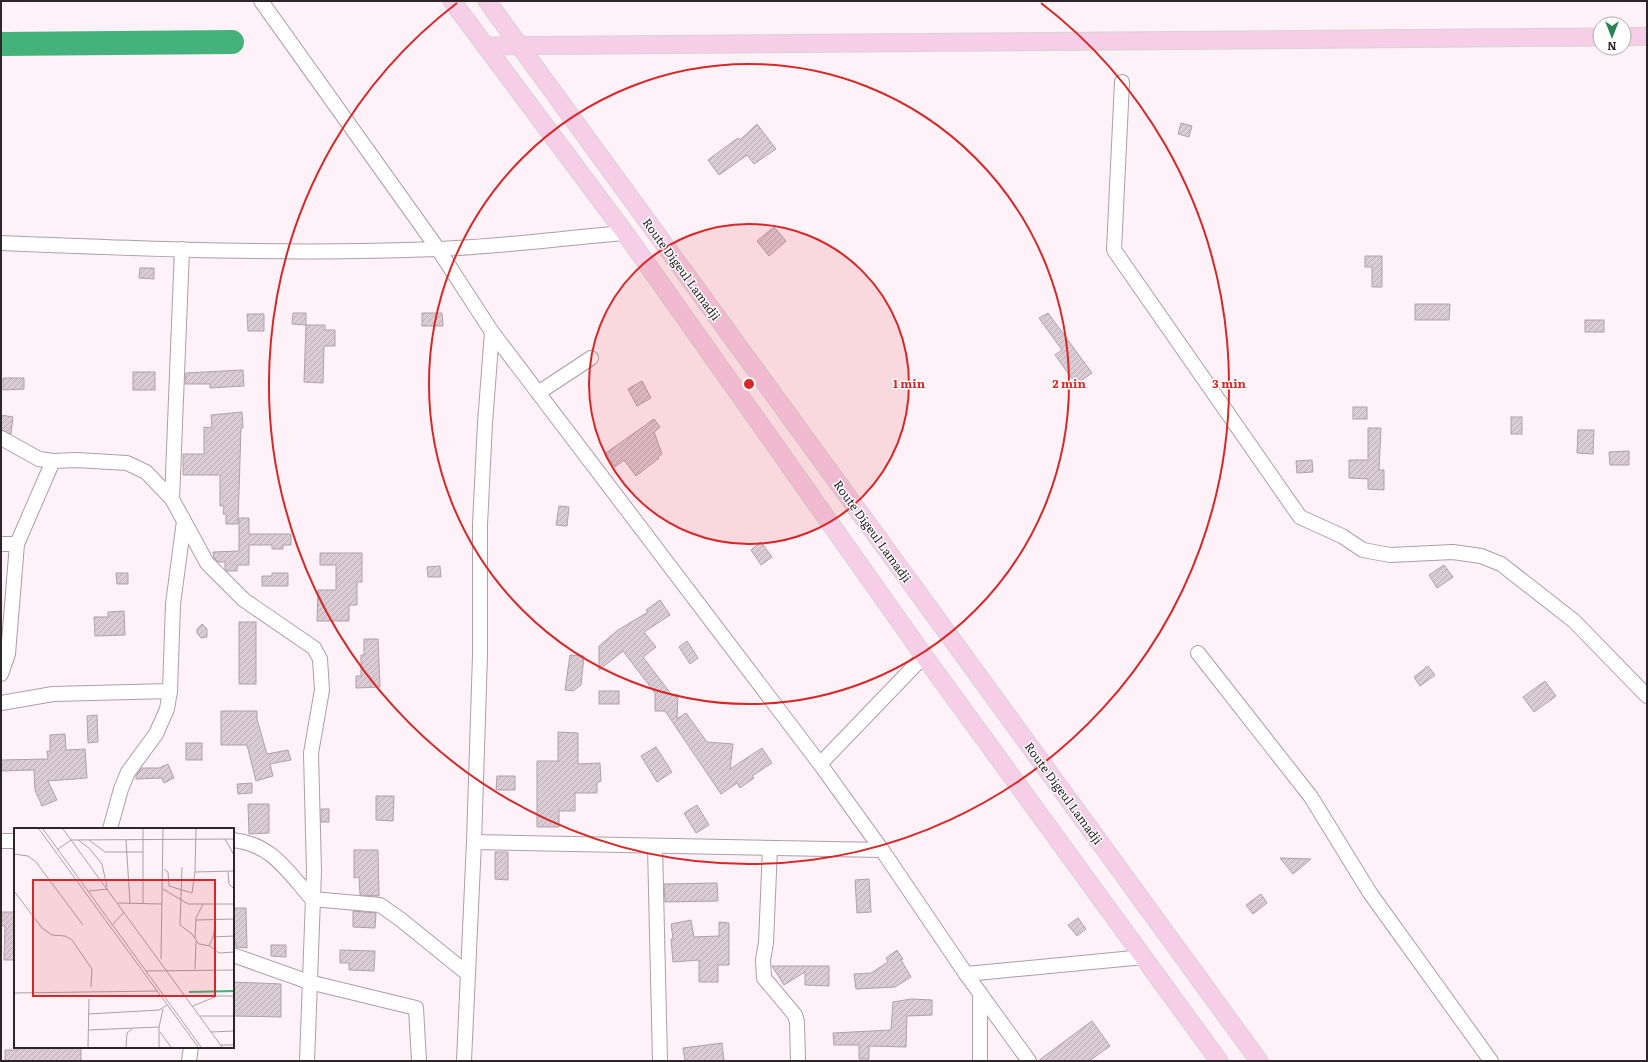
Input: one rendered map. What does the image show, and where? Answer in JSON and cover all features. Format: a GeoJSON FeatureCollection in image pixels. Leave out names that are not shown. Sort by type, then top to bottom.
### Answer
{"type":"FeatureCollection","features":[{"type":"Feature","properties":{"kind":"main road","name":"Route Digeul Lamadji"},"geometry":{"type":"LineString","coordinates":[[452,1],[484,46],[625,233],[924,656],[1219,1061]]}},
{"type":"Feature","properties":{"kind":"main road","name":"Route Digeul Lamadji"},"geometry":{"type":"LineString","coordinates":[[487,1],[1259,1061]]}},
{"type":"Feature","properties":{"kind":"main road"},"geometry":{"type":"LineString","coordinates":[[1632,37],[1647,36]]}},
{"type":"Feature","properties":{"kind":"main road"},"geometry":{"type":"LineString","coordinates":[[484,46],[1592,37]]}},
{"type":"Feature","properties":{"kind":"street"},"geometry":{"type":"LineString","coordinates":[[261,1],[438,249],[492,332],[820,764],[882,850],[980,994],[1029,1061]]}},
{"type":"Feature","properties":{"kind":"street"},"geometry":{"type":"LineString","coordinates":[[1122,82],[1114,250],[1300,517],[1342,536],[1363,550],[1390,555],[1453,552],[1481,556],[1501,564],[1574,621],[1647,696]]}},
{"type":"Feature","properties":{"kind":"street"},"geometry":{"type":"LineString","coordinates":[[1,243],[182,249],[438,249],[625,233]]}},
{"type":"Feature","properties":{"kind":"street"},"geometry":{"type":"LineString","coordinates":[[172,499],[182,249]]}},
{"type":"Feature","properties":{"kind":"street"},"geometry":{"type":"LineString","coordinates":[[464,1061],[474,842],[480,655],[480,525],[484,423],[492,332]]}},
{"type":"Feature","properties":{"kind":"street"},"geometry":{"type":"LineString","coordinates":[[538,393],[591,358]]}},
{"type":"Feature","properties":{"kind":"street"},"geometry":{"type":"LineString","coordinates":[[1,438],[39,460],[77,460],[128,464],[146,472],[172,499],[207,563],[244,600],[314,648],[320,659],[322,690],[311,753],[314,871],[306,1061]]}},
{"type":"Feature","properties":{"kind":"street"},"geometry":{"type":"LineString","coordinates":[[1,674],[8,654],[17,544],[54,461]]}},
{"type":"Feature","properties":{"kind":"street"},"geometry":{"type":"LineString","coordinates":[[110,828],[121,789],[128,772],[156,734],[167,709],[170,691],[173,604],[184,521]]}},
{"type":"Feature","properties":{"kind":"street"},"geometry":{"type":"LineString","coordinates":[[1,544],[17,544]]}},
{"type":"Feature","properties":{"kind":"street"},"geometry":{"type":"LineString","coordinates":[[1198,653],[1310,797],[1370,894],[1491,1061]]}},
{"type":"Feature","properties":{"kind":"street"},"geometry":{"type":"LineString","coordinates":[[820,764],[924,656]]}},
{"type":"Feature","properties":{"kind":"street"},"geometry":{"type":"LineString","coordinates":[[1,703],[53,694],[170,691]]}},
{"type":"Feature","properties":{"kind":"street"},"geometry":{"type":"LineString","coordinates":[[234,840],[254,844],[271,854],[312,899],[380,905],[400,919],[468,974]]}},
{"type":"Feature","properties":{"kind":"street"},"geometry":{"type":"LineString","coordinates":[[1,841],[14,841]]}},
{"type":"Feature","properties":{"kind":"street"},"geometry":{"type":"LineString","coordinates":[[474,842],[882,850]]}},
{"type":"Feature","properties":{"kind":"street"},"geometry":{"type":"LineString","coordinates":[[655,846],[660,1061]]}},
{"type":"Feature","properties":{"kind":"street"},"geometry":{"type":"LineString","coordinates":[[770,848],[766,943],[763,960],[764,978],[795,1014],[797,1022],[798,1061]]}},
{"type":"Feature","properties":{"kind":"street"},"geometry":{"type":"LineString","coordinates":[[234,955],[310,982],[416,1008],[419,1061]]}},
{"type":"Feature","properties":{"kind":"street"},"geometry":{"type":"LineString","coordinates":[[966,974],[1144,956]]}},
{"type":"Feature","properties":{"kind":"street"},"geometry":{"type":"LineString","coordinates":[[980,994],[980,1061]]}},
{"type":"Feature","properties":{"kind":"street"},"geometry":{"type":"LineString","coordinates":[[189,1061],[191,1048]]}},
{"type":"Feature","properties":{"kind":"building"},"geometry":{"type":"Polygon","coordinates":[[[1181,123],[1192,126],[1189,137],[1178,134],[1181,123]]]}},
{"type":"Feature","properties":{"kind":"building"},"geometry":{"type":"Polygon","coordinates":[[[757,124],[776,149],[754,164],[747,155],[719,175],[708,160],[738,138],[740,140],[757,124]]]}},
{"type":"Feature","properties":{"kind":"building"},"geometry":{"type":"Polygon","coordinates":[[[774,227],[786,241],[769,256],[757,241],[774,227]]]}},
{"type":"Feature","properties":{"kind":"building"},"geometry":{"type":"Polygon","coordinates":[[[1365,256],[1382,256],[1382,287],[1372,287],[1372,267],[1365,267],[1365,256]]]}},
{"type":"Feature","properties":{"kind":"building"},"geometry":{"type":"Polygon","coordinates":[[[140,268],[154,268],[154,279],[139,278],[140,268]]]}},
{"type":"Feature","properties":{"kind":"building"},"geometry":{"type":"Polygon","coordinates":[[[1415,304],[1450,304],[1449,320],[1415,320],[1415,304]]]}},
{"type":"Feature","properties":{"kind":"building"},"geometry":{"type":"Polygon","coordinates":[[[293,313],[306,313],[306,325],[292,324],[293,313]]]}},
{"type":"Feature","properties":{"kind":"building"},"geometry":{"type":"Polygon","coordinates":[[[422,313],[442,313],[443,326],[422,326],[422,313]]]}},
{"type":"Feature","properties":{"kind":"building"},"geometry":{"type":"Polygon","coordinates":[[[1048,313],[1092,373],[1076,384],[1055,355],[1062,350],[1039,318],[1048,313]]]}},
{"type":"Feature","properties":{"kind":"building"},"geometry":{"type":"Polygon","coordinates":[[[247,314],[264,314],[264,331],[248,331],[247,314]]]}},
{"type":"Feature","properties":{"kind":"building"},"geometry":{"type":"Polygon","coordinates":[[[1585,320],[1604,320],[1604,332],[1585,332],[1585,320]]]}},
{"type":"Feature","properties":{"kind":"building"},"geometry":{"type":"Polygon","coordinates":[[[306,325],[325,325],[325,330],[335,330],[335,346],[324,346],[323,383],[304,382],[306,325]]]}},
{"type":"Feature","properties":{"kind":"building"},"geometry":{"type":"Polygon","coordinates":[[[243,370],[244,386],[210,388],[210,384],[185,384],[186,373],[243,370]]]}},
{"type":"Feature","properties":{"kind":"building"},"geometry":{"type":"Polygon","coordinates":[[[133,372],[155,372],[155,390],[133,390],[133,372]]]}},
{"type":"Feature","properties":{"kind":"building"},"geometry":{"type":"Polygon","coordinates":[[[3,378],[24,378],[24,389],[3,390],[3,378]]]}},
{"type":"Feature","properties":{"kind":"building"},"geometry":{"type":"Polygon","coordinates":[[[642,381],[651,398],[637,406],[628,389],[642,381]]]}},
{"type":"Feature","properties":{"kind":"building"},"geometry":{"type":"Polygon","coordinates":[[[1353,407],[1367,407],[1367,419],[1353,419],[1353,407]]]}},
{"type":"Feature","properties":{"kind":"building"},"geometry":{"type":"Polygon","coordinates":[[[242,412],[243,428],[241,428],[238,524],[226,524],[226,514],[223,514],[224,506],[220,506],[220,475],[183,475],[183,454],[204,454],[204,427],[212,428],[211,415],[242,412]]]}},
{"type":"Feature","properties":{"kind":"building"},"geometry":{"type":"Polygon","coordinates":[[[1,415],[13,417],[11,434],[1,430],[1,415]]]}},
{"type":"Feature","properties":{"kind":"building"},"geometry":{"type":"Polygon","coordinates":[[[1511,417],[1522,417],[1522,434],[1511,434],[1511,417]]]}},
{"type":"Feature","properties":{"kind":"building"},"geometry":{"type":"Polygon","coordinates":[[[654,419],[660,427],[654,432],[662,454],[658,457],[659,458],[636,476],[624,460],[615,467],[606,453],[654,419]]]}},
{"type":"Feature","properties":{"kind":"building"},"geometry":{"type":"Polygon","coordinates":[[[1368,428],[1381,428],[1379,470],[1384,470],[1384,490],[1368,489],[1368,479],[1349,478],[1349,460],[1368,460],[1368,428]]]}},
{"type":"Feature","properties":{"kind":"building"},"geometry":{"type":"Polygon","coordinates":[[[1578,430],[1594,430],[1593,454],[1577,453],[1578,430]]]}},
{"type":"Feature","properties":{"kind":"building"},"geometry":{"type":"Polygon","coordinates":[[[1629,451],[1629,465],[1610,465],[1609,452],[1629,451]]]}},
{"type":"Feature","properties":{"kind":"building"},"geometry":{"type":"Polygon","coordinates":[[[1312,460],[1313,472],[1297,473],[1296,461],[1312,460]]]}},
{"type":"Feature","properties":{"kind":"building"},"geometry":{"type":"Polygon","coordinates":[[[559,506],[569,507],[567,526],[556,525],[559,506]]]}},
{"type":"Feature","properties":{"kind":"building"},"geometry":{"type":"Polygon","coordinates":[[[239,518],[249,518],[249,534],[291,534],[291,545],[283,545],[283,549],[272,549],[272,545],[249,545],[249,565],[237,565],[237,571],[227,571],[225,569],[225,562],[218,562],[214,558],[213,552],[239,551],[239,518]]]}},
{"type":"Feature","properties":{"kind":"building"},"geometry":{"type":"Polygon","coordinates":[[[761,542],[772,557],[761,565],[751,550],[761,542]]]}},
{"type":"Feature","properties":{"kind":"building"},"geometry":{"type":"Polygon","coordinates":[[[320,553],[362,553],[362,582],[357,582],[357,605],[349,605],[349,621],[317,621],[318,590],[336,590],[336,565],[320,565],[320,553]]]}},
{"type":"Feature","properties":{"kind":"building"},"geometry":{"type":"Polygon","coordinates":[[[1444,565],[1453,577],[1437,588],[1429,575],[1444,565]]]}},
{"type":"Feature","properties":{"kind":"building"},"geometry":{"type":"Polygon","coordinates":[[[440,566],[441,577],[428,577],[427,567],[440,566]]]}},
{"type":"Feature","properties":{"kind":"building"},"geometry":{"type":"Polygon","coordinates":[[[116,573],[128,573],[128,584],[117,584],[116,573]]]}},
{"type":"Feature","properties":{"kind":"building"},"geometry":{"type":"Polygon","coordinates":[[[272,573],[288,573],[288,586],[262,586],[262,576],[272,576],[272,573]]]}},
{"type":"Feature","properties":{"kind":"building"},"geometry":{"type":"Polygon","coordinates":[[[660,600],[670,615],[644,632],[656,647],[643,657],[671,694],[678,695],[677,719],[686,713],[707,742],[733,744],[730,769],[762,748],[772,763],[752,776],[754,778],[740,788],[737,783],[721,794],[665,711],[655,711],[655,693],[623,651],[599,670],[599,646],[618,630],[648,612],[646,610],[660,600]]]}},
{"type":"Feature","properties":{"kind":"building"},"geometry":{"type":"Polygon","coordinates":[[[124,611],[125,635],[95,636],[94,617],[108,617],[108,612],[124,611]]]}},
{"type":"Feature","properties":{"kind":"building"},"geometry":{"type":"Polygon","coordinates":[[[239,622],[256,622],[256,684],[239,684],[239,622]]]}},
{"type":"Feature","properties":{"kind":"building"},"geometry":{"type":"Polygon","coordinates":[[[202,624],[207,629],[207,637],[201,638],[197,633],[197,629],[202,624]]]}},
{"type":"Feature","properties":{"kind":"building"},"geometry":{"type":"Polygon","coordinates":[[[364,639],[378,639],[380,687],[356,688],[356,676],[361,676],[361,655],[364,655],[364,639]]]}},
{"type":"Feature","properties":{"kind":"building"},"geometry":{"type":"Polygon","coordinates":[[[687,641],[698,658],[690,664],[679,647],[687,641]]]}},
{"type":"Feature","properties":{"kind":"building"},"geometry":{"type":"Polygon","coordinates":[[[570,655],[584,656],[581,685],[573,691],[565,690],[570,655]]]}},
{"type":"Feature","properties":{"kind":"building"},"geometry":{"type":"Polygon","coordinates":[[[1428,666],[1435,675],[1420,686],[1414,677],[1428,666]]]}},
{"type":"Feature","properties":{"kind":"building"},"geometry":{"type":"Polygon","coordinates":[[[1545,681],[1556,696],[1534,712],[1523,697],[1545,681]]]}},
{"type":"Feature","properties":{"kind":"building"},"geometry":{"type":"Polygon","coordinates":[[[599,691],[619,691],[619,704],[599,704],[599,691]]]}},
{"type":"Feature","properties":{"kind":"building"},"geometry":{"type":"Polygon","coordinates":[[[221,711],[257,711],[257,719],[267,754],[288,750],[291,760],[270,764],[273,776],[256,781],[247,745],[221,745],[221,711]]]}},
{"type":"Feature","properties":{"kind":"building"},"geometry":{"type":"Polygon","coordinates":[[[97,715],[98,742],[88,743],[87,716],[97,715]]]}},
{"type":"Feature","properties":{"kind":"building"},"geometry":{"type":"Polygon","coordinates":[[[558,732],[578,733],[578,764],[600,763],[601,781],[597,782],[597,793],[575,793],[575,811],[559,811],[559,827],[537,827],[537,761],[558,761],[558,732]]]}},
{"type":"Feature","properties":{"kind":"building"},"geometry":{"type":"Polygon","coordinates":[[[65,734],[66,750],[85,749],[87,778],[48,781],[57,800],[42,806],[35,790],[34,770],[1,771],[1,760],[48,759],[47,751],[50,751],[50,735],[65,734]]]}},
{"type":"Feature","properties":{"kind":"building"},"geometry":{"type":"Polygon","coordinates":[[[186,743],[202,743],[202,760],[186,760],[186,743]]]}},
{"type":"Feature","properties":{"kind":"building"},"geometry":{"type":"Polygon","coordinates":[[[656,747],[672,772],[657,782],[641,756],[656,747]]]}},
{"type":"Feature","properties":{"kind":"building"},"geometry":{"type":"Polygon","coordinates":[[[168,764],[174,778],[164,783],[162,778],[136,779],[136,776],[141,768],[159,768],[168,764]]]}},
{"type":"Feature","properties":{"kind":"building"},"geometry":{"type":"Polygon","coordinates":[[[497,776],[515,776],[515,790],[496,790],[497,776]]]}},
{"type":"Feature","properties":{"kind":"building"},"geometry":{"type":"Polygon","coordinates":[[[252,783],[252,793],[238,794],[237,784],[252,783]]]}},
{"type":"Feature","properties":{"kind":"building"},"geometry":{"type":"Polygon","coordinates":[[[376,796],[394,796],[393,821],[376,820],[376,796]]]}},
{"type":"Feature","properties":{"kind":"building"},"geometry":{"type":"Polygon","coordinates":[[[248,804],[269,804],[269,833],[249,834],[248,804]]]}},
{"type":"Feature","properties":{"kind":"building"},"geometry":{"type":"Polygon","coordinates":[[[697,805],[709,825],[696,833],[684,813],[697,805]]]}},
{"type":"Feature","properties":{"kind":"building"},"geometry":{"type":"Polygon","coordinates":[[[321,809],[329,809],[329,822],[321,822],[321,809]]]}},
{"type":"Feature","properties":{"kind":"building"},"geometry":{"type":"Polygon","coordinates":[[[354,850],[378,850],[379,896],[360,895],[359,877],[354,878],[354,850]]]}},
{"type":"Feature","properties":{"kind":"building"},"geometry":{"type":"Polygon","coordinates":[[[495,852],[508,852],[508,880],[495,879],[495,852]]]}},
{"type":"Feature","properties":{"kind":"building"},"geometry":{"type":"Polygon","coordinates":[[[1280,858],[1311,859],[1293,874],[1280,858]]]}},
{"type":"Feature","properties":{"kind":"building"},"geometry":{"type":"Polygon","coordinates":[[[869,879],[871,912],[857,913],[855,880],[869,879]]]}},
{"type":"Feature","properties":{"kind":"building"},"geometry":{"type":"Polygon","coordinates":[[[717,883],[718,901],[665,902],[664,884],[717,883]]]}},
{"type":"Feature","properties":{"kind":"building"},"geometry":{"type":"Polygon","coordinates":[[[1261,894],[1267,903],[1253,914],[1246,905],[1261,894]]]}},
{"type":"Feature","properties":{"kind":"building"},"geometry":{"type":"Polygon","coordinates":[[[234,908],[246,908],[247,948],[236,947],[234,908]]]}},
{"type":"Feature","properties":{"kind":"building"},"geometry":{"type":"Polygon","coordinates":[[[353,911],[376,913],[375,928],[353,927],[353,911]]]}},
{"type":"Feature","properties":{"kind":"building"},"geometry":{"type":"Polygon","coordinates":[[[1,912],[14,912],[14,960],[4,960],[5,926],[1,926],[1,912]]]}},
{"type":"Feature","properties":{"kind":"building"},"geometry":{"type":"Polygon","coordinates":[[[1078,918],[1086,929],[1077,936],[1068,925],[1078,918]]]}},
{"type":"Feature","properties":{"kind":"building"},"geometry":{"type":"Polygon","coordinates":[[[691,920],[694,937],[719,936],[719,922],[729,923],[729,965],[718,965],[718,982],[699,982],[699,960],[673,962],[671,939],[673,939],[671,924],[691,920]]]}},
{"type":"Feature","properties":{"kind":"building"},"geometry":{"type":"Polygon","coordinates":[[[271,945],[286,945],[286,957],[271,956],[271,945]]]}},
{"type":"Feature","properties":{"kind":"building"},"geometry":{"type":"Polygon","coordinates":[[[340,950],[375,951],[374,971],[349,970],[349,963],[340,963],[340,950]]]}},
{"type":"Feature","properties":{"kind":"building"},"geometry":{"type":"Polygon","coordinates":[[[897,950],[911,977],[895,987],[856,989],[854,974],[871,973],[888,962],[886,958],[897,950]]]}},
{"type":"Feature","properties":{"kind":"building"},"geometry":{"type":"Polygon","coordinates":[[[772,966],[829,966],[829,986],[805,985],[805,972],[784,985],[772,966]]]}},
{"type":"Feature","properties":{"kind":"building"},"geometry":{"type":"Polygon","coordinates":[[[234,982],[281,984],[281,1017],[234,1016],[234,982]]]}},
{"type":"Feature","properties":{"kind":"building"},"geometry":{"type":"Polygon","coordinates":[[[911,999],[932,1000],[932,1015],[907,1016],[906,1047],[869,1046],[869,1059],[859,1059],[859,1045],[834,1045],[833,1033],[891,1030],[893,1002],[911,999]]]}},
{"type":"Feature","properties":{"kind":"building"},"geometry":{"type":"Polygon","coordinates":[[[1092,1021],[1110,1046],[1089,1061],[1038,1061],[1092,1021]]]}},
{"type":"Feature","properties":{"kind":"building"},"geometry":{"type":"Polygon","coordinates":[[[722,1043],[724,1061],[685,1061],[683,1048],[722,1043]]]}},
{"type":"Feature","properties":{"kind":"building"},"geometry":{"type":"Polygon","coordinates":[[[19,1048],[81,1048],[81,1061],[5,1061],[5,1050],[19,1050],[19,1048]]]}},
{"type":"Feature","properties":{"kind":"waterway"},"geometry":{"type":"LineString","coordinates":[[1,44],[232,42]]}}]}
